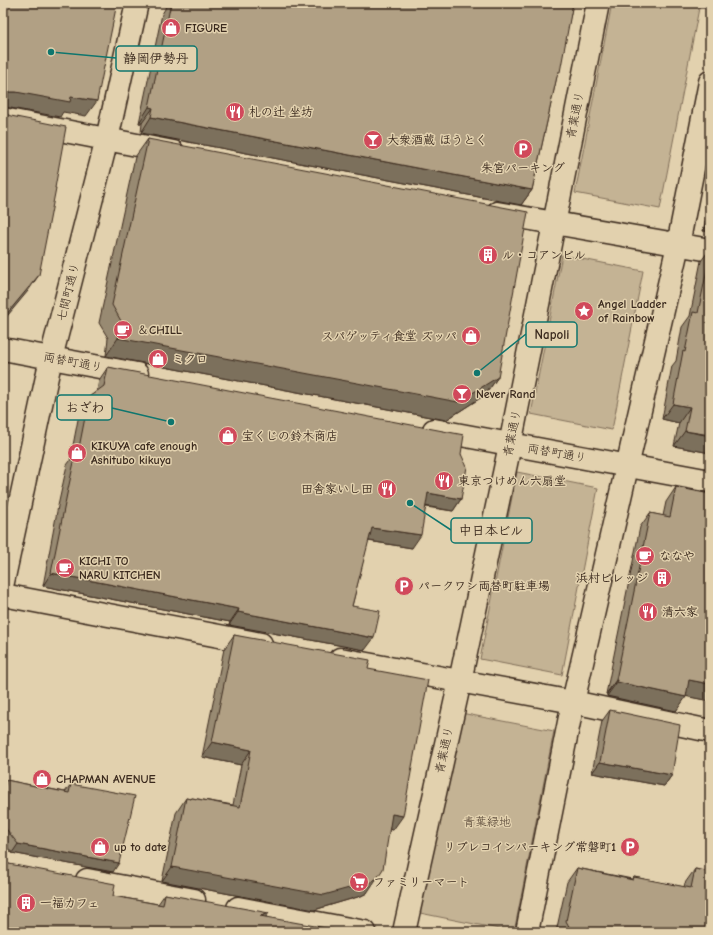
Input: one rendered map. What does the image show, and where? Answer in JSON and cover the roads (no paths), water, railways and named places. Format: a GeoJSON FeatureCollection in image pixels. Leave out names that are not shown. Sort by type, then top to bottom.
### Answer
{"type":"FeatureCollection","features":[{"type":"Feature","properties":{"kind":"street","name":"七間町通り"},"geometry":{"type":"LineString","coordinates":[[3,582],[51,358],[107,139],[137,3]]}},
{"type":"Feature","properties":{"kind":"street","name":"青葉通り"},"geometry":{"type":"LineString","coordinates":[[404,932],[460,681],[510,445],[598,3]]}},
{"type":"Feature","properties":{"kind":"street"},"geometry":{"type":"LineString","coordinates":[[527,932],[573,702],[678,245],[710,82]]}},
{"type":"Feature","properties":{"kind":"street"},"geometry":{"type":"LineString","coordinates":[[3,119],[193,155]]}},
{"type":"Feature","properties":{"kind":"street"},"geometry":{"type":"LineString","coordinates":[[475,209],[553,224],[710,250]]}},
{"type":"Feature","properties":{"kind":"street","name":"両替町通り"},"geometry":{"type":"LineString","coordinates":[[3,349],[160,378]]}},
{"type":"Feature","properties":{"kind":"street","name":"両替町通り"},"geometry":{"type":"LineString","coordinates":[[416,427],[710,481]]}},
{"type":"Feature","properties":{"kind":"street"},"geometry":{"type":"LineString","coordinates":[[3,596],[282,648]]}},
{"type":"Feature","properties":{"kind":"street"},"geometry":{"type":"LineString","coordinates":[[320,655],[573,702],[710,731]]}},
{"type":"Feature","properties":{"kind":"street"},"geometry":{"type":"LineString","coordinates":[[66,876],[364,932]]}},
{"type":"Feature","properties":{"kind":"place","name":"FIGURE"},"geometry":{"type":"Point","coordinates":[171,28]}},
{"type":"Feature","properties":{"kind":"place","name":"静岡伊勢丹"},"geometry":{"type":"Point","coordinates":[51,52]}},
{"type":"Feature","properties":{"kind":"place","name":"札の辻 坐坊"},"geometry":{"type":"Point","coordinates":[235,112]}},
{"type":"Feature","properties":{"kind":"place","name":"大衆酒蔵 ほうとく"},"geometry":{"type":"Point","coordinates":[373,140]}},
{"type":"Feature","properties":{"kind":"place","name":"朱宮パーキング"},"geometry":{"type":"Point","coordinates":[523,149]}},
{"type":"Feature","properties":{"kind":"place","name":"ル・コアンビル"},"geometry":{"type":"Point","coordinates":[488,255]}},
{"type":"Feature","properties":{"kind":"place","name":"Angel Ladder of Rainbow"},"geometry":{"type":"Point","coordinates":[584,311]}},
{"type":"Feature","properties":{"kind":"place","name":"＆CHILL"},"geometry":{"type":"Point","coordinates":[123,330]}},
{"type":"Feature","properties":{"kind":"place","name":"スパゲッティ食堂 ズッパ"},"geometry":{"type":"Point","coordinates":[471,336]}},
{"type":"Feature","properties":{"kind":"place","name":"ミクロ"},"geometry":{"type":"Point","coordinates":[158,359]}},
{"type":"Feature","properties":{"kind":"place","name":"Napoli"},"geometry":{"type":"Point","coordinates":[477,373]}},
{"type":"Feature","properties":{"kind":"place","name":"Never Rand"},"geometry":{"type":"Point","coordinates":[462,394]}},
{"type":"Feature","properties":{"kind":"place","name":"おざわ"},"geometry":{"type":"Point","coordinates":[171,422]}},
{"type":"Feature","properties":{"kind":"place","name":"宝くじの鈴木商店"},"geometry":{"type":"Point","coordinates":[228,436]}},
{"type":"Feature","properties":{"kind":"place","name":"KIKUYA cafe enough Ashitubo kikuya"},"geometry":{"type":"Point","coordinates":[77,453]}},
{"type":"Feature","properties":{"kind":"place","name":"東京つけめん六扇堂"},"geometry":{"type":"Point","coordinates":[444,481]}},
{"type":"Feature","properties":{"kind":"place","name":"田舎家いし田"},"geometry":{"type":"Point","coordinates":[387,489]}},
{"type":"Feature","properties":{"kind":"place","name":"中日本ビル"},"geometry":{"type":"Point","coordinates":[410,503]}},
{"type":"Feature","properties":{"kind":"place","name":"ななや"},"geometry":{"type":"Point","coordinates":[645,556]}},
{"type":"Feature","properties":{"kind":"place","name":"KICHI TO NARU KITCHEN"},"geometry":{"type":"Point","coordinates":[65,568]}},
{"type":"Feature","properties":{"kind":"place","name":"浜村ビレッジ"},"geometry":{"type":"Point","coordinates":[662,578]}},
{"type":"Feature","properties":{"kind":"place","name":"パークワン両替町駐車場"},"geometry":{"type":"Point","coordinates":[404,586]}},
{"type":"Feature","properties":{"kind":"place","name":"清六家"},"geometry":{"type":"Point","coordinates":[648,612]}},
{"type":"Feature","properties":{"kind":"place","name":"CHAPMAN AVENUE"},"geometry":{"type":"Point","coordinates":[42,779]}},
{"type":"Feature","properties":{"kind":"place","name":"up to date"},"geometry":{"type":"Point","coordinates":[100,847]}},
{"type":"Feature","properties":{"kind":"place","name":"リブレコインパーキング常磐町1"},"geometry":{"type":"Point","coordinates":[630,847]}},
{"type":"Feature","properties":{"kind":"place","name":"ファミリーマート"},"geometry":{"type":"Point","coordinates":[359,882]}},
{"type":"Feature","properties":{"kind":"place","name":"一福カフェ"},"geometry":{"type":"Point","coordinates":[26,903]}},
{"type":"Feature","properties":{"kind":"park label","name":"青葉緑地"},"geometry":{"type":"Point","coordinates":[487,822]}}]}
